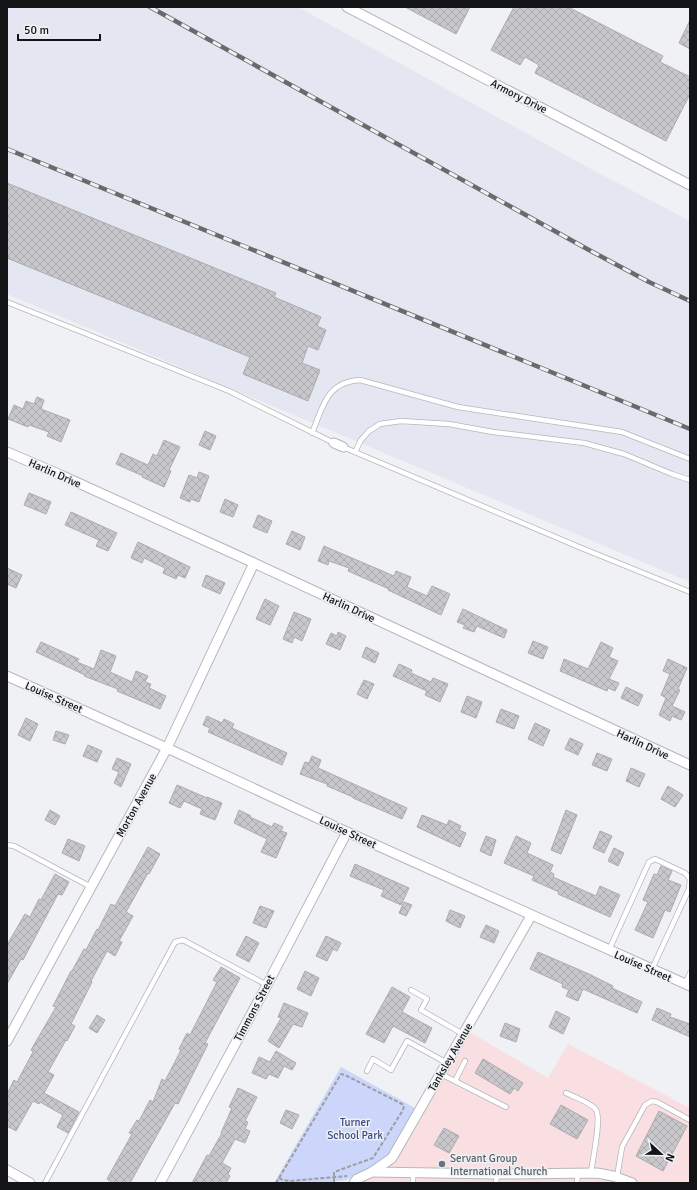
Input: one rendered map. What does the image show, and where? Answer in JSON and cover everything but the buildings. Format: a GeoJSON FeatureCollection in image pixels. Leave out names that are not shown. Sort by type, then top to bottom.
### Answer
{"type":"FeatureCollection","features":[{"type":"Feature","properties":{"kind":"street","name":"Armory Drive"},"geometry":{"type":"LineString","coordinates":[[347,7],[690,185]]}},
{"type":"Feature","properties":{"kind":"street","name":"Harlin Drive"},"geometry":{"type":"LineString","coordinates":[[7,452],[254,563],[690,765]]}},
{"type":"Feature","properties":{"kind":"street","name":"Morton Avenue"},"geometry":{"type":"LineString","coordinates":[[7,1041],[167,748],[254,563]]}},
{"type":"Feature","properties":{"kind":"street","name":"Louise Street"},"geometry":{"type":"LineString","coordinates":[[7,676],[531,916],[688,985]]}},
{"type":"Feature","properties":{"kind":"street","name":"Timmons Street"},"geometry":{"type":"LineString","coordinates":[[160,1183],[267,985],[347,832]]}},
{"type":"Feature","properties":{"kind":"street","name":"Tanksley Avenue"},"geometry":{"type":"LineString","coordinates":[[352,1179],[357,1179],[372,1172],[392,1158],[531,916]]}},
{"type":"Feature","properties":{"kind":"street"},"geometry":{"type":"LineString","coordinates":[[7,1170],[30,1183]]}},
{"type":"Feature","properties":{"kind":"street"},"geometry":{"type":"LineString","coordinates":[[372,1172],[414,1173],[496,1179],[591,1173],[617,1177],[632,1183]]}},
{"type":"Feature","properties":{"kind":"lane"},"geometry":{"type":"LineString","coordinates":[[7,302],[228,391],[312,433],[355,452],[579,547],[690,592]]}},
{"type":"Feature","properties":{"kind":"lane"},"geometry":{"type":"LineString","coordinates":[[312,433],[329,393],[339,385],[360,380],[458,407],[622,432],[690,459]]}},
{"type":"Feature","properties":{"kind":"lane"},"geometry":{"type":"LineString","coordinates":[[355,452],[361,440],[380,424],[401,422],[449,424],[493,432],[584,443],[624,454],[690,480]]}},
{"type":"Feature","properties":{"kind":"lane"},"geometry":{"type":"LineString","coordinates":[[7,845],[14,846],[91,887]]}},
{"type":"Feature","properties":{"kind":"lane"},"geometry":{"type":"LineString","coordinates":[[609,950],[649,862],[655,859],[685,873],[690,879],[689,889],[652,969]]}},
{"type":"Feature","properties":{"kind":"lane"},"geometry":{"type":"LineString","coordinates":[[45,1183],[175,942],[183,940],[267,985]]}},
{"type":"Feature","properties":{"kind":"lane"},"geometry":{"type":"LineString","coordinates":[[688,985],[690,973]]}},
{"type":"Feature","properties":{"kind":"lane"},"geometry":{"type":"LineString","coordinates":[[411,990],[427,999],[421,1010],[463,1034]]}},
{"type":"Feature","properties":{"kind":"lane"},"geometry":{"type":"LineString","coordinates":[[367,1071],[373,1059],[391,1070],[407,1041],[447,1063]]}},
{"type":"Feature","properties":{"kind":"lane"},"geometry":{"type":"LineString","coordinates":[[455,1081],[465,1061]]}},
{"type":"Feature","properties":{"kind":"lane"},"geometry":{"type":"LineString","coordinates":[[441,1074],[506,1107]]}},
{"type":"Feature","properties":{"kind":"lane"},"geometry":{"type":"LineString","coordinates":[[566,1093],[592,1106],[597,1111],[598,1126],[591,1173]]}},
{"type":"Feature","properties":{"kind":"lane"},"geometry":{"type":"LineString","coordinates":[[617,1177],[622,1147],[645,1105],[652,1101],[657,1102],[690,1120]]}},
{"type":"Feature","properties":{"kind":"lane"},"geometry":{"type":"LineString","coordinates":[[413,1183],[414,1173]]}},
{"type":"Feature","properties":{"kind":"lane"},"geometry":{"type":"LineString","coordinates":[[577,1183],[578,1173]]}},
{"type":"Feature","properties":{"kind":"path"},"geometry":{"type":"LineString","coordinates":[[276,1183],[341,1074],[364,1084],[404,1106],[374,1158],[334,1172],[334,1183]]}},
{"type":"Feature","properties":{"kind":"path"},"geometry":{"type":"LineString","coordinates":[[279,1178],[290,1181],[335,1177],[352,1179]]}},
{"type":"Feature","properties":{"kind":"shaded area"},"geometry":{"type":"Polygon","coordinates":[[[7,7],[298,7],[591,169],[690,221],[690,582],[7,294],[7,7]]]}},
{"type":"Feature","properties":{"kind":"shaded area"},"geometry":{"type":"Polygon","coordinates":[[[466,1030],[548,1078],[568,1044],[690,1108],[690,1183],[354,1183],[392,1158],[466,1030]]]}},
{"type":"Feature","properties":{"kind":"green space","name":"Turner School Park"},"geometry":{"type":"Polygon","coordinates":[[[341,1067],[415,1108],[388,1156],[380,1163],[346,1180],[330,1182],[274,1183],[341,1067]]]}},
{"type":"Feature","properties":{"kind":"railway"},"geometry":{"type":"LineString","coordinates":[[150,7],[589,250],[649,282],[690,301]]}},
{"type":"Feature","properties":{"kind":"railway"},"geometry":{"type":"LineString","coordinates":[[7,149],[690,429]]}},
{"type":"Feature","properties":{"kind":"place","name":"Servant Group International Church"},"geometry":{"type":"Point","coordinates":[442,1164]}}]}
